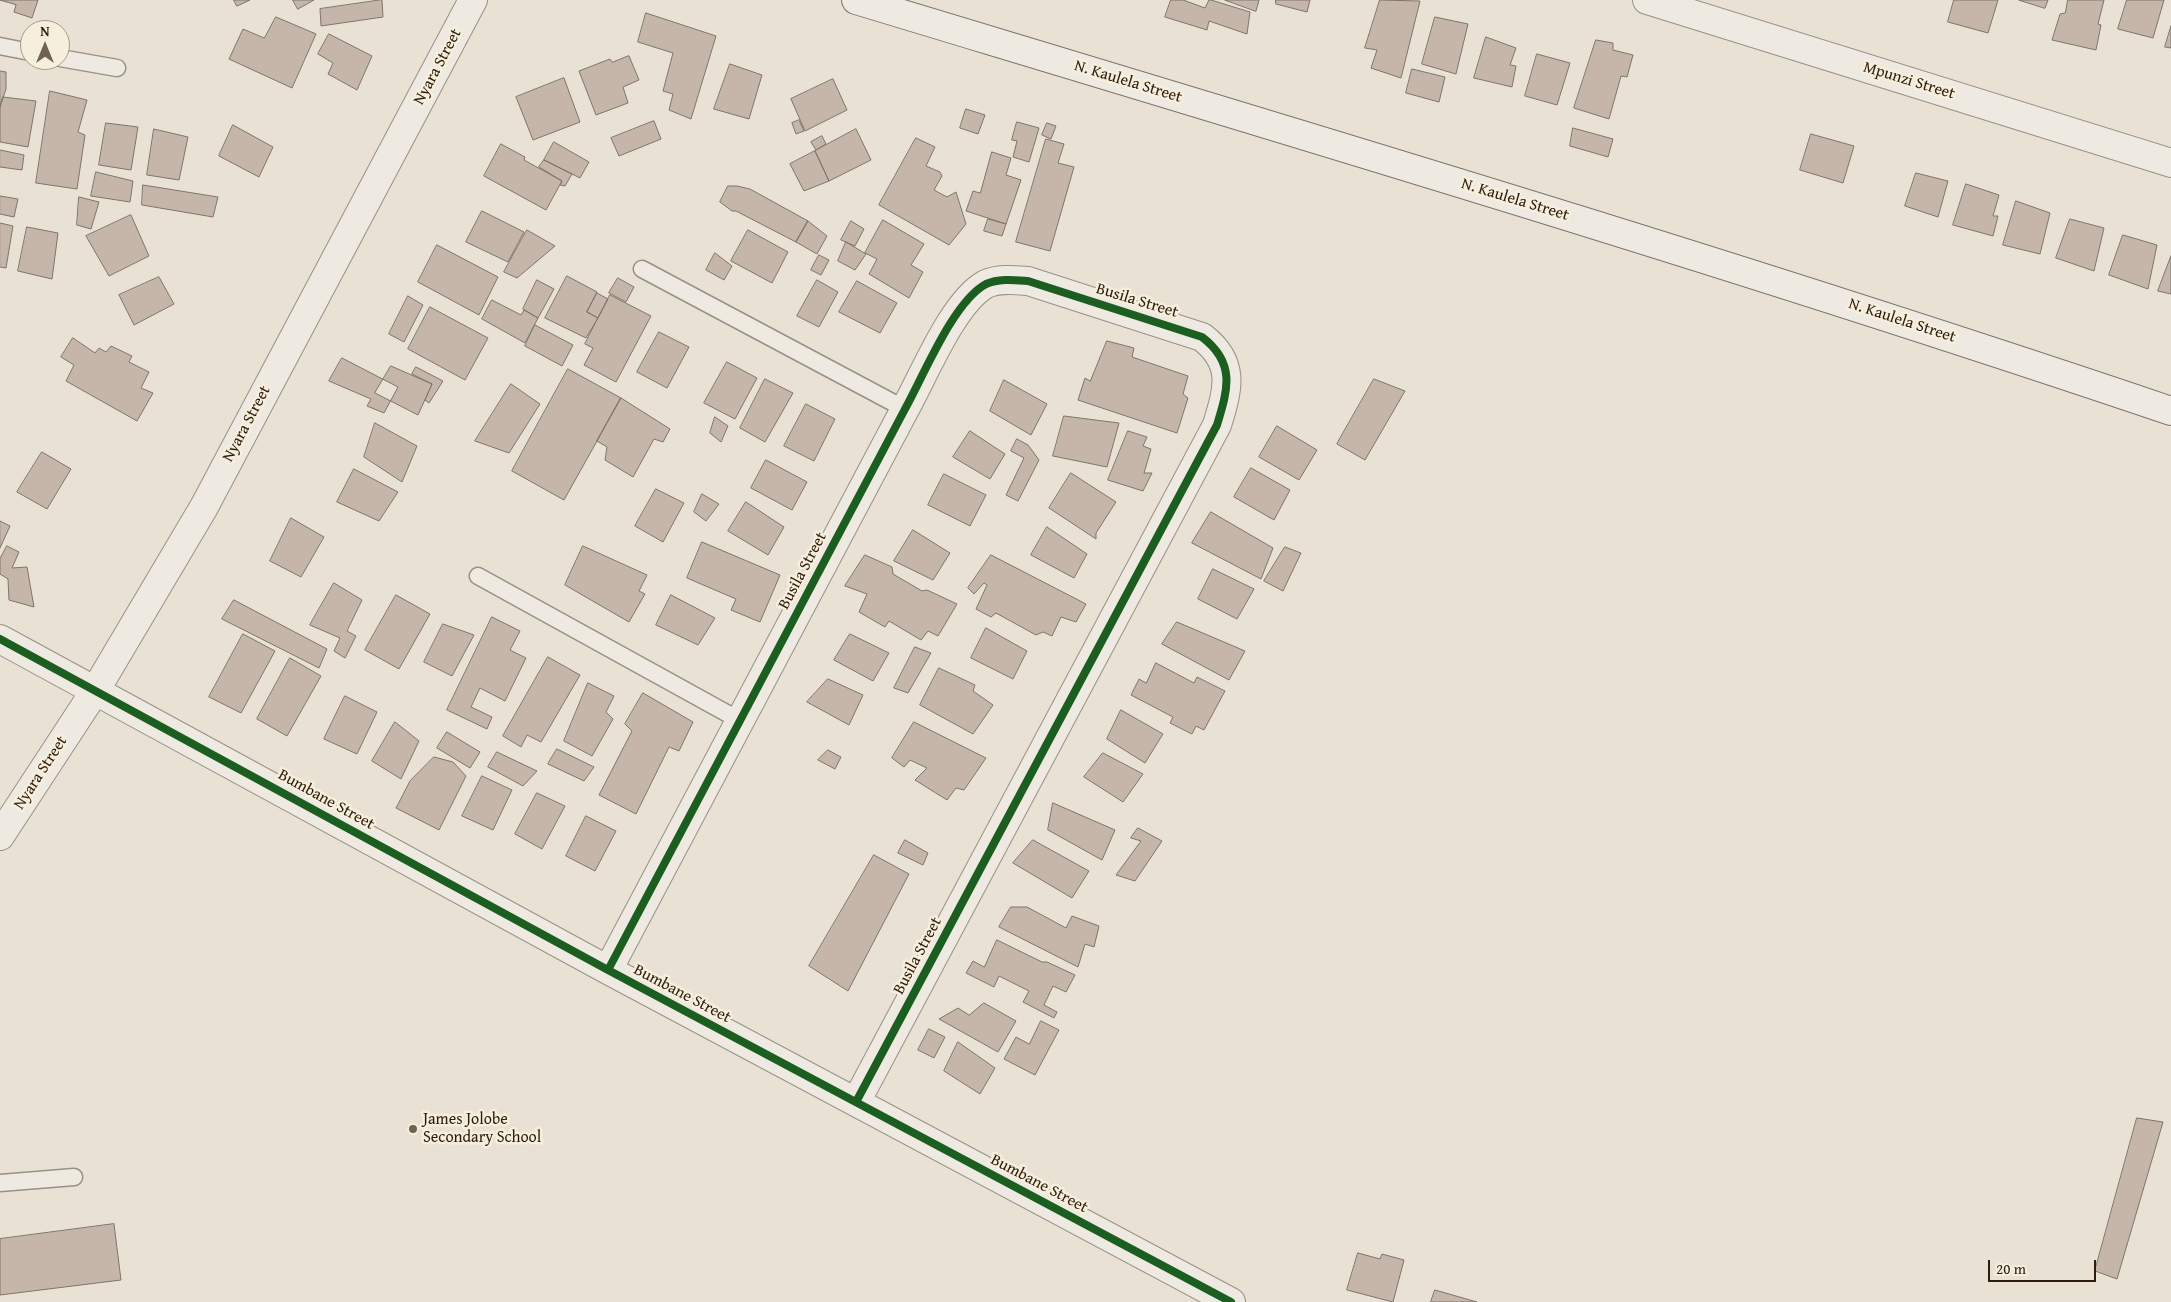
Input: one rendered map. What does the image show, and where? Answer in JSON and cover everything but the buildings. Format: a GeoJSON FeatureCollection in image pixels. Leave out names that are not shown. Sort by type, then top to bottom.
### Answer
{"type":"FeatureCollection","features":[{"type":"Feature","properties":{"kind":"street","name":"Nyara Street"},"geometry":{"type":"LineString","coordinates":[[0,836],[95,691],[204,506],[473,0]]}},
{"type":"Feature","properties":{"kind":"street","name":"N. Kaulela Street"},"geometry":{"type":"LineString","coordinates":[[856,0],[1474,187],[1930,330],[2171,411]]}},
{"type":"Feature","properties":{"kind":"street","name":"Mpunzi Street"},"geometry":{"type":"LineString","coordinates":[[1647,0],[1691,6],[2171,163]]}},
{"type":"Feature","properties":{"kind":"street","name":"Busila Street"},"geometry":{"type":"LineString","coordinates":[[608,970],[905,408],[953,320],[969,296],[988,283],[1007,280],[1028,282],[1202,337],[1215,347],[1225,363],[1228,381],[1217,425],[856,1102]]}},
{"type":"Feature","properties":{"kind":"street","name":"Bumbane Street"},"geometry":{"type":"LineString","coordinates":[[0,639],[608,970],[1231,1302]]}},
{"type":"Feature","properties":{"kind":"lane"},"geometry":{"type":"LineString","coordinates":[[0,46],[20,50]]}},
{"type":"Feature","properties":{"kind":"lane"},"geometry":{"type":"LineString","coordinates":[[70,60],[116,68]]}},
{"type":"Feature","properties":{"kind":"lane"},"geometry":{"type":"LineString","coordinates":[[642,269],[905,408]]}},
{"type":"Feature","properties":{"kind":"lane"},"geometry":{"type":"LineString","coordinates":[[478,576],[739,720]]}},
{"type":"Feature","properties":{"kind":"lane"},"geometry":{"type":"LineString","coordinates":[[0,1183],[74,1177]]}},
{"type":"Feature","properties":{"kind":"cycle path"},"geometry":{"type":"LineString","coordinates":[[608,970],[940,340],[962,306],[974,293],[986,284],[996,281],[1028,281],[1202,337],[1213,347],[1225,367],[1226,388],[1217,425],[856,1102]]}},
{"type":"Feature","properties":{"kind":"cycle path"},"geometry":{"type":"LineString","coordinates":[[0,639],[608,970],[1231,1302]]}},
{"type":"Feature","properties":{"kind":"place","name":"James Jolobe Secondary School"},"geometry":{"type":"Point","coordinates":[413,1129]}}]}
